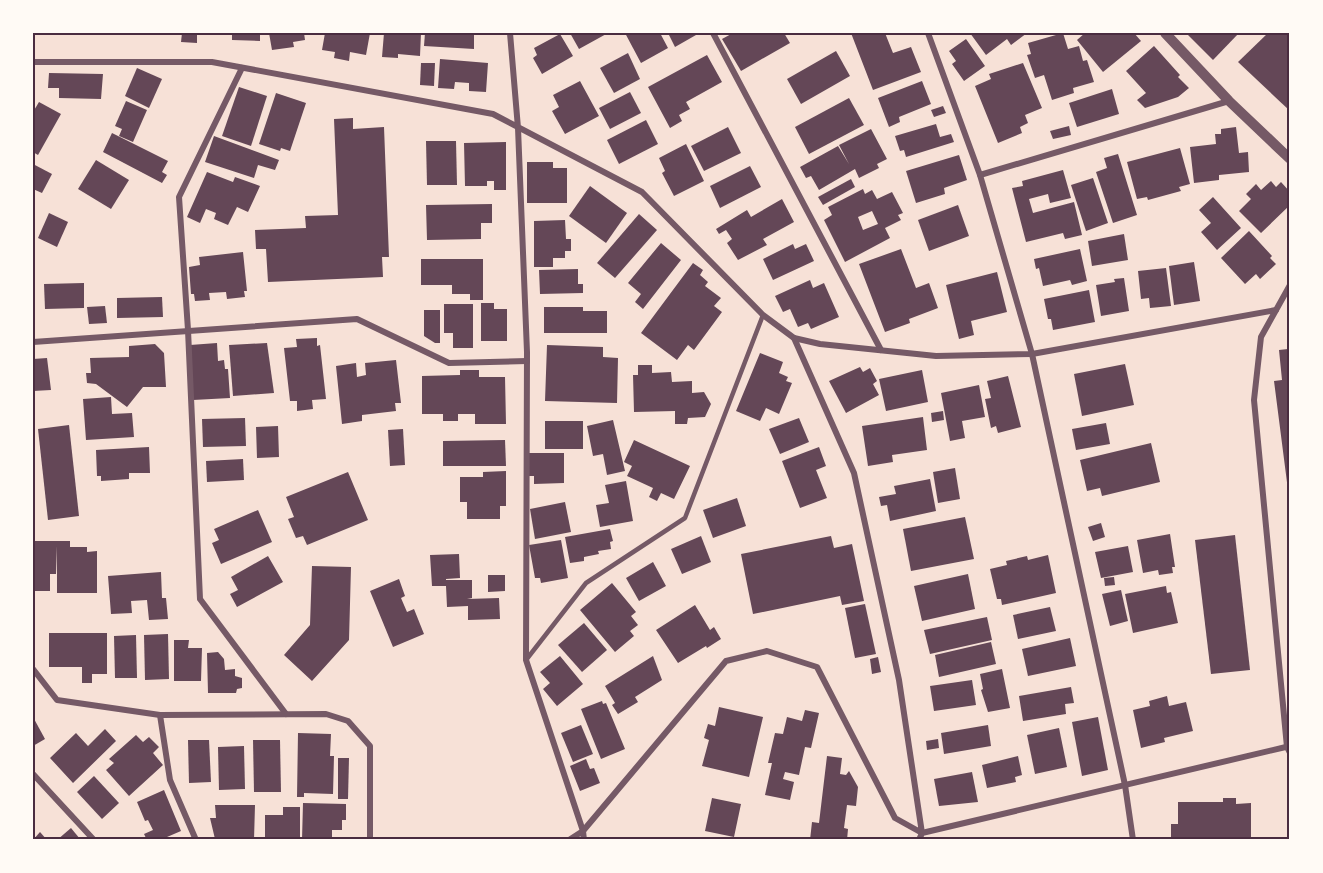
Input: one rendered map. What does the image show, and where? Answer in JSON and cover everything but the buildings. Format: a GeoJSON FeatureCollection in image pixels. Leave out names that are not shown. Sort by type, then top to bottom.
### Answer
{"type":"FeatureCollection","features":[{"type":"Feature","properties":{"kind":"street"},"geometry":{"type":"LineString","coordinates":[[510,33],[518,128],[527,361],[526,660],[583,831],[584,840]]}},
{"type":"Feature","properties":{"kind":"street"},"geometry":{"type":"LineString","coordinates":[[713,33],[881,350]]}},
{"type":"Feature","properties":{"kind":"street"},"geometry":{"type":"LineString","coordinates":[[928,33],[980,175],[1032,354],[1125,785],[1133,840]]}},
{"type":"Feature","properties":{"kind":"street"},"geometry":{"type":"LineString","coordinates":[[1165,33],[1229,101],[1290,159]]}},
{"type":"Feature","properties":{"kind":"street"},"geometry":{"type":"LineString","coordinates":[[33,62],[212,62],[493,114],[642,192],[763,315],[794,338],[820,344],[936,356],[1032,354],[1276,310]]}},
{"type":"Feature","properties":{"kind":"street"},"geometry":{"type":"LineString","coordinates":[[242,68],[179,197],[188,330],[200,599],[286,714]]}},
{"type":"Feature","properties":{"kind":"street"},"geometry":{"type":"LineString","coordinates":[[980,175],[1229,101]]}},
{"type":"Feature","properties":{"kind":"street"},"geometry":{"type":"LineString","coordinates":[[570,840],[583,831],[726,661],[767,651],[817,666],[895,818],[922,833],[1289,748],[1254,400],[1261,337],[1290,285]]}},
{"type":"Feature","properties":{"kind":"street"},"geometry":{"type":"LineString","coordinates":[[33,342],[357,319],[449,363],[527,361]]}},
{"type":"Feature","properties":{"kind":"street"},"geometry":{"type":"LineString","coordinates":[[794,338],[854,473],[899,680],[922,833],[919,840]]}},
{"type":"Feature","properties":{"kind":"street"},"geometry":{"type":"LineString","coordinates":[[33,669],[57,700],[160,715],[326,714],[348,721],[370,746],[370,840]]}},
{"type":"Feature","properties":{"kind":"street"},"geometry":{"type":"LineString","coordinates":[[160,715],[170,780],[196,840]]}},
{"type":"Feature","properties":{"kind":"street"},"geometry":{"type":"LineString","coordinates":[[33,774],[94,840]]}},
{"type":"Feature","properties":{"kind":"lane"},"geometry":{"type":"LineString","coordinates":[[526,660],[586,583],[686,518],[763,315]]}}]}
